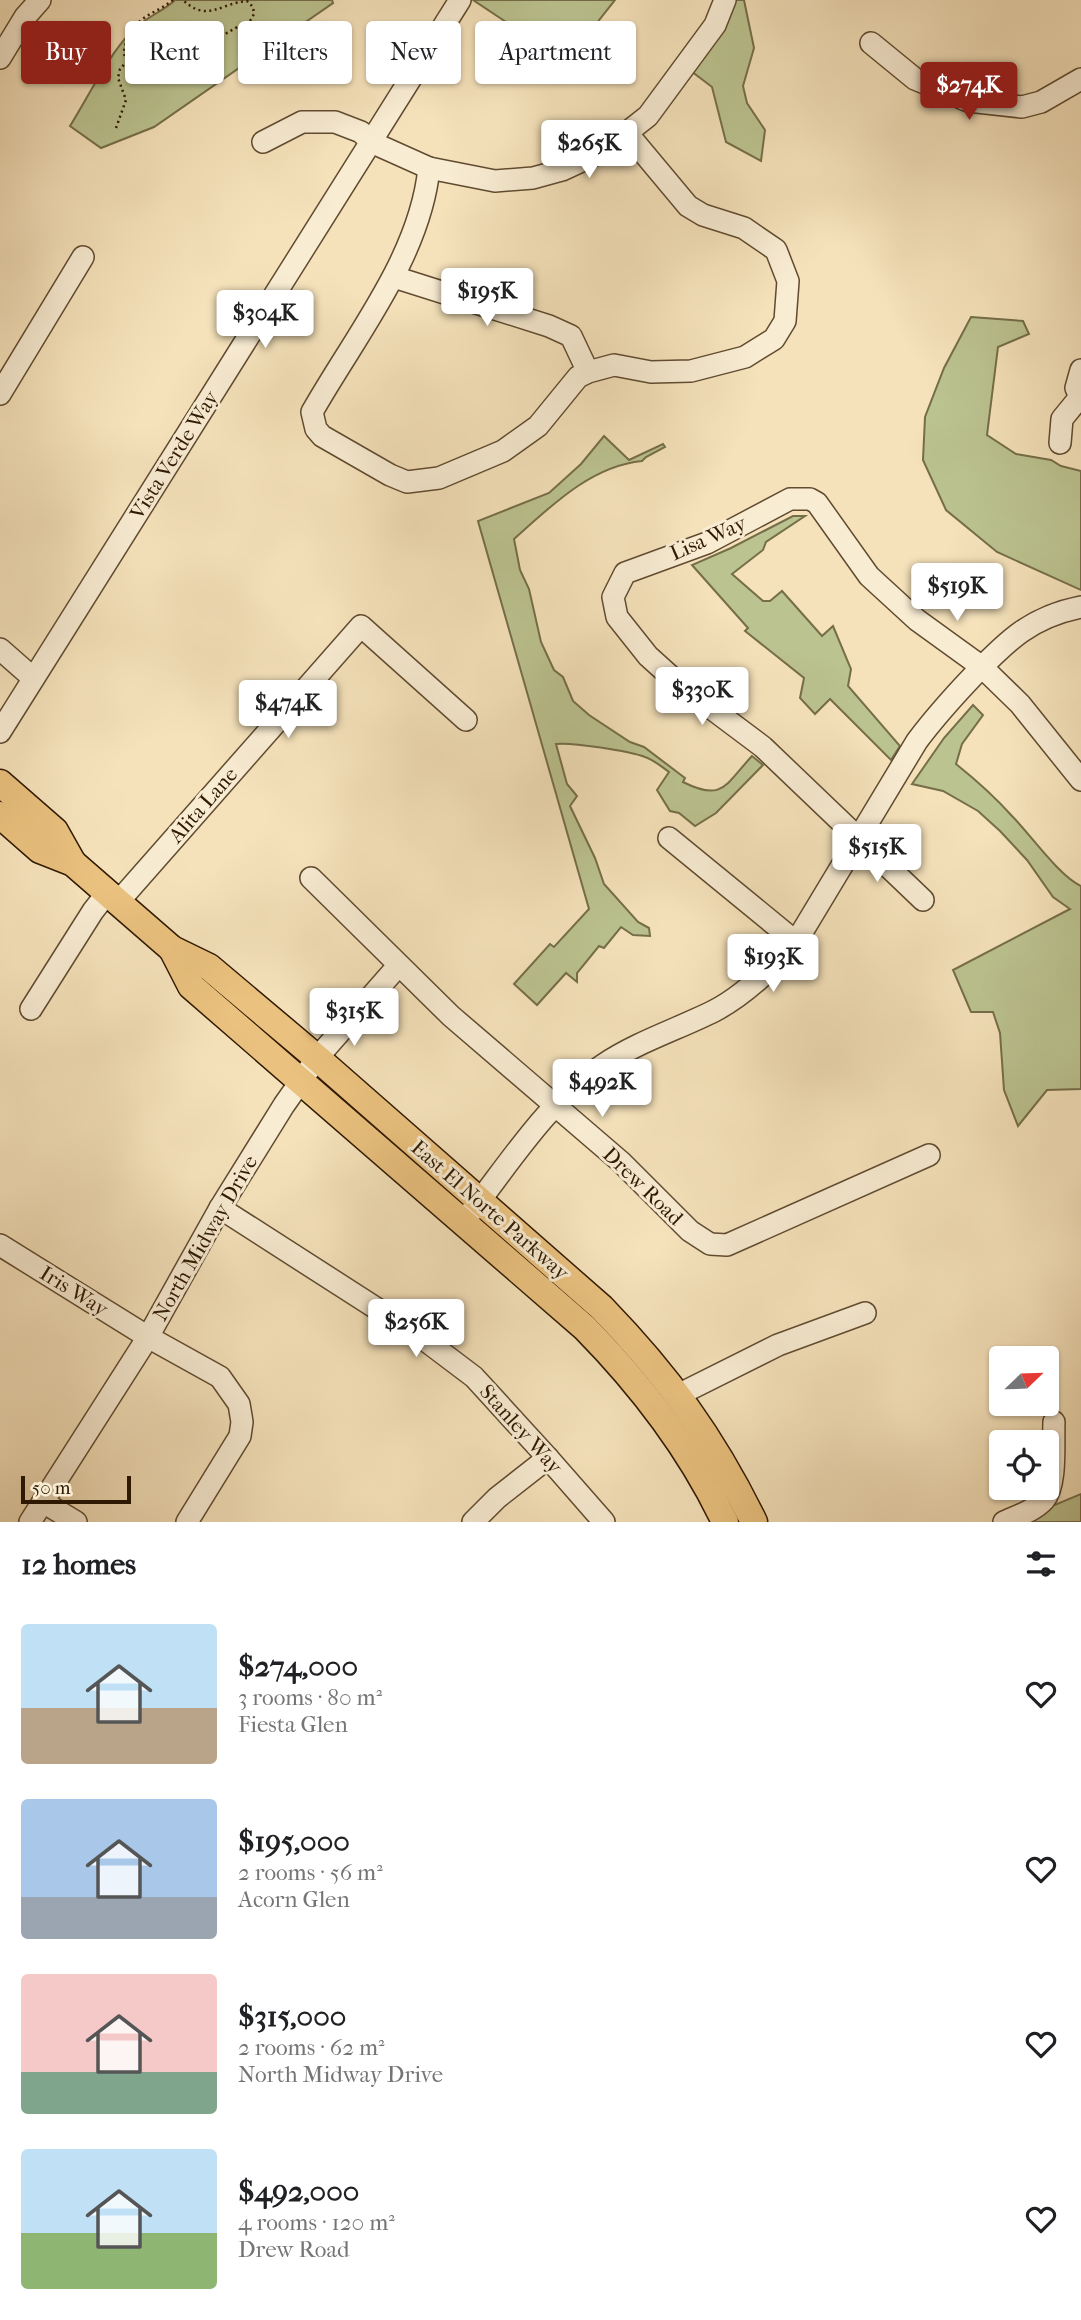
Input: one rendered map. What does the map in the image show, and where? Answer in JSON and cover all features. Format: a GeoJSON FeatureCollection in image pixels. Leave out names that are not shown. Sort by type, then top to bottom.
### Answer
{"type":"FeatureCollection","features":[{"type":"Feature","properties":{"kind":"main road","name":"East El Norte Parkway"},"geometry":{"type":"LineString","coordinates":[[0,783],[55,831],[73,863]]}},
{"type":"Feature","properties":{"kind":"main road","name":"East El Norte Parkway"},"geometry":{"type":"LineString","coordinates":[[0,815],[40,850],[73,863],[172,948],[209,967],[602,1308],[639,1346],[678,1395],[707,1436],[754,1522]]}},
{"type":"Feature","properties":{"kind":"main road","name":"East El Norte Parkway"},"geometry":{"type":"LineString","coordinates":[[172,948],[191,986],[585,1328],[613,1356],[680,1441],[712,1494],[725,1522]]}},
{"type":"Feature","properties":{"kind":"street"},"geometry":{"type":"LineString","coordinates":[[0,58],[25,17],[40,0]]}},
{"type":"Feature","properties":{"kind":"street","name":"Vista Verde Way"},"geometry":{"type":"LineString","coordinates":[[0,732],[460,0]]}},
{"type":"Feature","properties":{"kind":"street"},"geometry":{"type":"LineString","coordinates":[[263,142],[302,122],[335,122],[361,132],[372,142],[429,168],[495,181],[533,178],[562,170],[605,150],[648,116],[715,25],[725,0]]}},
{"type":"Feature","properties":{"kind":"street"},"geometry":{"type":"LineString","coordinates":[[870,43],[915,79],[968,101],[1022,107],[1041,102],[1081,79]]}},
{"type":"Feature","properties":{"kind":"street"},"geometry":{"type":"LineString","coordinates":[[429,168],[426,193],[394,276],[312,412],[316,429],[322,436],[407,482],[439,478],[503,451],[538,426],[578,377],[589,372],[614,365],[650,372],[691,371],[744,357],[774,340],[785,321],[788,281],[776,250],[744,228],[703,215],[688,206],[627,133]]}},
{"type":"Feature","properties":{"kind":"street"},"geometry":{"type":"LineString","coordinates":[[0,394],[83,257]]}},
{"type":"Feature","properties":{"kind":"street"},"geometry":{"type":"LineString","coordinates":[[394,276],[550,326],[570,336],[589,372]]}},
{"type":"Feature","properties":{"kind":"street"},"geometry":{"type":"LineString","coordinates":[[1060,443],[1062,419],[1081,398],[1076,388],[1081,370]]}},
{"type":"Feature","properties":{"kind":"street","name":"Lisa Way"},"geometry":{"type":"LineString","coordinates":[[860,838],[762,747],[679,684],[648,656],[617,617],[613,597],[625,573],[707,543],[790,499],[810,499],[817,503],[869,576],[917,620],[982,667]]}},
{"type":"Feature","properties":{"kind":"street"},"geometry":{"type":"LineString","coordinates":[[463,1222],[554,1107],[579,1083],[604,1064],[717,1009],[771,969],[796,942],[917,741],[940,710],[1009,639],[1035,623],[1081,607]]}},
{"type":"Feature","properties":{"kind":"street","name":"Alita Lane"},"geometry":{"type":"LineString","coordinates":[[114,896],[361,626],[466,720]]}},
{"type":"Feature","properties":{"kind":"street"},"geometry":{"type":"LineString","coordinates":[[0,649],[33,678]]}},
{"type":"Feature","properties":{"kind":"street"},"geometry":{"type":"LineString","coordinates":[[982,667],[1020,704],[1081,780]]}},
{"type":"Feature","properties":{"kind":"street"},"geometry":{"type":"LineString","coordinates":[[669,838],[796,942]]}},
{"type":"Feature","properties":{"kind":"street"},"geometry":{"type":"LineString","coordinates":[[860,838],[923,900]]}},
{"type":"Feature","properties":{"kind":"street","name":"Drew Road"},"geometry":{"type":"LineString","coordinates":[[311,878],[451,1016],[621,1162],[690,1231],[710,1244],[727,1245],[929,1155]]}},
{"type":"Feature","properties":{"kind":"street"},"geometry":{"type":"LineString","coordinates":[[31,1009],[93,911],[114,896]]}},
{"type":"Feature","properties":{"kind":"street","name":"North Midway Drive"},"geometry":{"type":"LineString","coordinates":[[30,1522],[148,1337],[220,1208],[300,1081],[398,966]]}},
{"type":"Feature","properties":{"kind":"street","name":"Stanley Way"},"geometry":{"type":"LineString","coordinates":[[220,1208],[421,1337],[474,1377],[604,1522]]}},
{"type":"Feature","properties":{"kind":"street","name":"Iris Way"},"geometry":{"type":"LineString","coordinates":[[0,1245],[148,1337],[220,1377],[239,1404],[242,1422],[240,1436],[187,1522]]}},
{"type":"Feature","properties":{"kind":"street"},"geometry":{"type":"LineString","coordinates":[[678,1395],[778,1345],[865,1313]]}},
{"type":"Feature","properties":{"kind":"street"},"geometry":{"type":"LineString","coordinates":[[1004,1522],[1028,1512],[1044,1500],[1051,1486],[1054,1422]]}},
{"type":"Feature","properties":{"kind":"street"},"geometry":{"type":"LineString","coordinates":[[473,1522],[497,1498],[548,1458]]}},
{"type":"Feature","properties":{"kind":"street"},"geometry":{"type":"LineString","coordinates":[[43,1502],[76,1522]]}},
{"type":"Feature","properties":{"kind":"path"},"geometry":{"type":"LineString","coordinates":[[138,21],[173,0]]}},
{"type":"Feature","properties":{"kind":"path"},"geometry":{"type":"LineString","coordinates":[[183,0],[199,11],[209,12],[247,1],[253,7],[254,14],[250,21],[224,33]]}},
{"type":"Feature","properties":{"kind":"path"},"geometry":{"type":"LineString","coordinates":[[116,128],[126,100],[118,78],[125,63]]}},
{"type":"Feature","properties":{"kind":"green space"},"geometry":{"type":"Polygon","coordinates":[[[175,0],[332,0],[333,3],[307,21],[238,21],[238,69],[224,79],[224,21],[144,21],[175,0]]]}},
{"type":"Feature","properties":{"kind":"green space"},"geometry":{"type":"Polygon","coordinates":[[[473,0],[615,0],[598,21],[504,21],[473,0]]]}},
{"type":"Feature","properties":{"kind":"green space"},"geometry":{"type":"Polygon","coordinates":[[[733,0],[744,0],[754,48],[743,86],[747,103],[765,130],[761,161],[726,142],[712,87],[691,71],[733,0]]]}},
{"type":"Feature","properties":{"kind":"green space"},"geometry":{"type":"Polygon","coordinates":[[[125,38],[125,84],[216,84],[154,127],[101,148],[70,126],[95,84],[111,84],[111,58],[125,38]]]}},
{"type":"Feature","properties":{"kind":"green space"},"geometry":{"type":"Polygon","coordinates":[[[971,317],[1023,321],[1029,334],[998,347],[987,435],[1016,454],[1051,460],[1061,466],[1081,471],[1081,590],[997,552],[946,510],[923,460],[925,417],[944,368],[971,317]]]}},
{"type":"Feature","properties":{"kind":"green space"},"geometry":{"type":"Polygon","coordinates":[[[604,436],[629,460],[663,444],[665,447],[642,461],[623,464],[589,479],[557,501],[514,539],[541,642],[554,670],[563,677],[573,701],[589,715],[630,742],[644,747],[685,778],[683,782],[696,788],[715,790],[722,787],[752,756],[763,765],[716,813],[695,826],[679,813],[670,811],[657,790],[669,772],[655,762],[614,750],[556,744],[567,784],[577,796],[570,806],[595,858],[604,884],[638,922],[649,928],[650,936],[633,935],[621,927],[604,948],[599,946],[577,973],[577,982],[566,973],[537,1005],[514,984],[550,944],[554,947],[589,909],[478,521],[549,493],[581,464],[604,436]]]}},
{"type":"Feature","properties":{"kind":"green space"},"geometry":{"type":"Polygon","coordinates":[[[793,516],[805,516],[766,542],[763,550],[732,574],[763,601],[770,601],[782,591],[822,636],[833,626],[851,669],[848,686],[900,746],[891,760],[830,699],[815,714],[800,698],[804,678],[745,631],[748,628],[692,565],[793,516]]]}},
{"type":"Feature","properties":{"kind":"green space"},"geometry":{"type":"Polygon","coordinates":[[[973,705],[983,715],[962,744],[956,764],[999,802],[1063,873],[1081,886],[1081,1089],[1047,1090],[1018,1126],[1004,1090],[1000,1033],[993,1012],[971,1012],[953,970],[1070,909],[1053,897],[1027,860],[978,811],[943,791],[912,784],[944,738],[973,705]]]}},
{"type":"Feature","properties":{"kind":"green space"},"geometry":{"type":"Polygon","coordinates":[[[1081,1494],[1081,1522],[1014,1522],[1081,1494]]]}}]}
